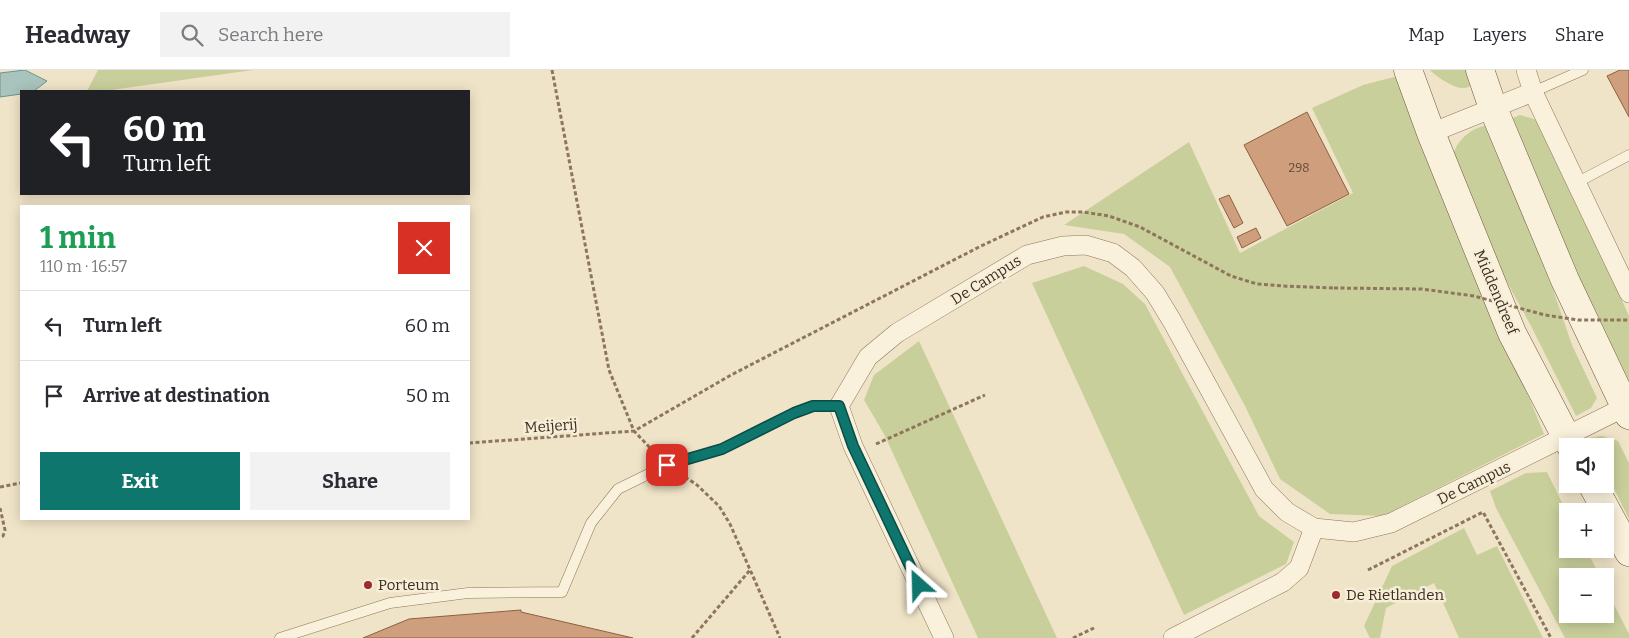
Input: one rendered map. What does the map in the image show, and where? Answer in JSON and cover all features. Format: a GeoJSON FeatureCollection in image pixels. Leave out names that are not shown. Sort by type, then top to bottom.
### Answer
{"type":"FeatureCollection","features":[{"type":"Feature","properties":{"kind":"main road","name":"Middendreef"},"geometry":{"type":"LineString","coordinates":[[1408,70],[1431,133],[1512,333],[1567,438]]}},
{"type":"Feature","properties":{"kind":"main road"},"geometry":{"type":"LineString","coordinates":[[1480,70],[1493,108],[1565,280],[1627,411]]}},
{"type":"Feature","properties":{"kind":"main road"},"geometry":{"type":"LineString","coordinates":[[1597,493],[1629,552]]}},
{"type":"Feature","properties":{"kind":"street"},"geometry":{"type":"LineString","coordinates":[[1526,70],[1533,92],[1629,293]]}},
{"type":"Feature","properties":{"kind":"street"},"geometry":{"type":"LineString","coordinates":[[1431,133],[1533,92]]}},
{"type":"Feature","properties":{"kind":"street","name":"De Campus"},"geometry":{"type":"LineString","coordinates":[[839,406],[868,357],[898,333],[1027,255],[1063,246],[1086,245],[1113,253],[1133,268],[1155,293],[1264,489],[1287,512],[1314,528],[1354,532],[1391,524],[1559,447]]}},
{"type":"Feature","properties":{"kind":"street"},"geometry":{"type":"LineString","coordinates":[[839,406],[856,452],[944,638]]}},
{"type":"Feature","properties":{"kind":"street","name":"De Campus"},"geometry":{"type":"LineString","coordinates":[[1576,438],[1627,411]]}},
{"type":"Feature","properties":{"kind":"street"},"geometry":{"type":"LineString","coordinates":[[1172,638],[1284,582],[1299,568],[1314,528]]}},
{"type":"Feature","properties":{"kind":"lane"},"geometry":{"type":"LineString","coordinates":[[1533,92],[1583,70]]}},
{"type":"Feature","properties":{"kind":"lane"},"geometry":{"type":"LineString","coordinates":[[1576,183],[1629,155]]}},
{"type":"Feature","properties":{"kind":"lane"},"geometry":{"type":"LineString","coordinates":[[280,638],[390,603],[468,593],[562,592],[591,523],[618,489],[667,465],[722,449],[794,413],[813,406],[839,406]]}},
{"type":"Feature","properties":{"kind":"path"},"geometry":{"type":"LineString","coordinates":[[552,70],[609,370],[634,431],[667,465],[697,486],[719,506],[730,524],[780,638]]}},
{"type":"Feature","properties":{"kind":"path"},"geometry":{"type":"LineString","coordinates":[[1334,288],[1422,289],[1474,296],[1545,315],[1578,320],[1629,320]]}},
{"type":"Feature","properties":{"kind":"path"},"geometry":{"type":"LineString","coordinates":[[856,452],[985,395]]}},
{"type":"Feature","properties":{"kind":"path","name":"Meijerij"},"geometry":{"type":"LineString","coordinates":[[470,443],[634,431]]}},
{"type":"Feature","properties":{"kind":"path"},"geometry":{"type":"LineString","coordinates":[[0,487],[20,483]]}},
{"type":"Feature","properties":{"kind":"path"},"geometry":{"type":"LineString","coordinates":[[0,508],[5,530],[3,536],[0,537]]}},
{"type":"Feature","properties":{"kind":"path"},"geometry":{"type":"LineString","coordinates":[[1368,570],[1483,512],[1551,638]]}},
{"type":"Feature","properties":{"kind":"path"},"geometry":{"type":"LineString","coordinates":[[692,638],[750,570]]}},
{"type":"Feature","properties":{"kind":"path"},"geometry":{"type":"LineString","coordinates":[[1073,638],[1094,628]]}},
{"type":"Feature","properties":{"kind":"green space"},"geometry":{"type":"Polygon","coordinates":[[[98,70],[253,70],[111,90],[88,90],[98,70]]]}},
{"type":"Feature","properties":{"kind":"green space"},"geometry":{"type":"Polygon","coordinates":[[[1430,70],[1471,70],[1474,79],[1470,86],[1461,88],[1443,80],[1430,70]]]}},
{"type":"Feature","properties":{"kind":"green space"},"geometry":{"type":"Polygon","coordinates":[[[1398,76],[1544,434],[1383,516],[1330,514],[1280,479],[1245,406],[1170,267],[1124,234],[1064,225],[1189,142],[1240,253],[1353,193],[1312,108],[1363,85],[1398,76]]]}},
{"type":"Feature","properties":{"kind":"green space"},"geometry":{"type":"Polygon","coordinates":[[[1520,115],[1534,119],[1546,129],[1629,316],[1629,389],[1589,310],[1510,123],[1513,118],[1520,115]]]}},
{"type":"Feature","properties":{"kind":"green space"},"geometry":{"type":"Polygon","coordinates":[[[1487,125],[1529,219],[1572,345],[1597,398],[1591,408],[1576,416],[1531,326],[1484,240],[1452,157],[1457,145],[1469,132],[1487,125]]]}},
{"type":"Feature","properties":{"kind":"green space"},"geometry":{"type":"Polygon","coordinates":[[[1084,266],[1123,284],[1145,304],[1259,516],[1294,542],[1286,564],[1184,615],[1032,283],[1084,266]]]}},
{"type":"Feature","properties":{"kind":"green space"},"geometry":{"type":"Polygon","coordinates":[[[919,341],[1057,638],[978,638],[884,434],[864,400],[874,375],[919,341]]]}},
{"type":"Feature","properties":{"kind":"green space"},"geometry":{"type":"Polygon","coordinates":[[[1602,436],[1608,438],[1588,438],[1602,436]]]}},
{"type":"Feature","properties":{"kind":"green space"},"geometry":{"type":"Polygon","coordinates":[[[1614,440],[1618,441],[1629,463],[1629,519],[1614,489],[1614,440]]]}},
{"type":"Feature","properties":{"kind":"green space"},"geometry":{"type":"Polygon","coordinates":[[[1547,472],[1562,503],[1559,503],[1559,558],[1591,558],[1596,568],[1559,568],[1559,623],[1614,623],[1614,605],[1629,634],[1629,638],[1565,638],[1496,508],[1490,491],[1526,473],[1547,472]]]}},
{"type":"Feature","properties":{"kind":"green space"},"geometry":{"type":"Polygon","coordinates":[[[1464,528],[1477,555],[1497,546],[1543,638],[1459,638],[1434,583],[1386,608],[1380,638],[1370,638],[1364,626],[1392,566],[1464,528]]]}},
{"type":"Feature","properties":{"kind":"water"},"geometry":{"type":"Polygon","coordinates":[[[25,70],[47,81],[35,90],[20,90],[20,94],[0,97],[0,73],[25,70]]]}},
{"type":"Feature","properties":{"kind":"building"},"geometry":{"type":"Polygon","coordinates":[[[1620,70],[1629,70],[1629,117],[1607,76],[1620,70]]]}},
{"type":"Feature","properties":{"kind":"building"},"geometry":{"type":"Polygon","coordinates":[[[1307,112],[1349,194],[1287,226],[1244,145],[1307,112]]]}},
{"type":"Feature","properties":{"kind":"building"},"geometry":{"type":"Polygon","coordinates":[[[1229,195],[1243,223],[1234,228],[1219,199],[1229,195]]]}},
{"type":"Feature","properties":{"kind":"building"},"geometry":{"type":"Polygon","coordinates":[[[1256,228],[1261,238],[1242,248],[1237,237],[1256,228]]]}},
{"type":"Feature","properties":{"kind":"building"},"geometry":{"type":"Polygon","coordinates":[[[521,610],[521,612],[633,638],[363,638],[409,619],[521,610]]]}},
{"type":"Feature","properties":{"kind":"place","name":"Porteum"},"geometry":{"type":"Point","coordinates":[368,585]}},
{"type":"Feature","properties":{"kind":"place","name":"De Rietlanden"},"geometry":{"type":"Point","coordinates":[1336,595]}},
{"type":"Feature","properties":{"kind":"route"},"geometry":{"type":"LineString","coordinates":[[667,465],[722,449],[794,413],[813,406],[839,406],[853,446],[919,585]]}}]}
